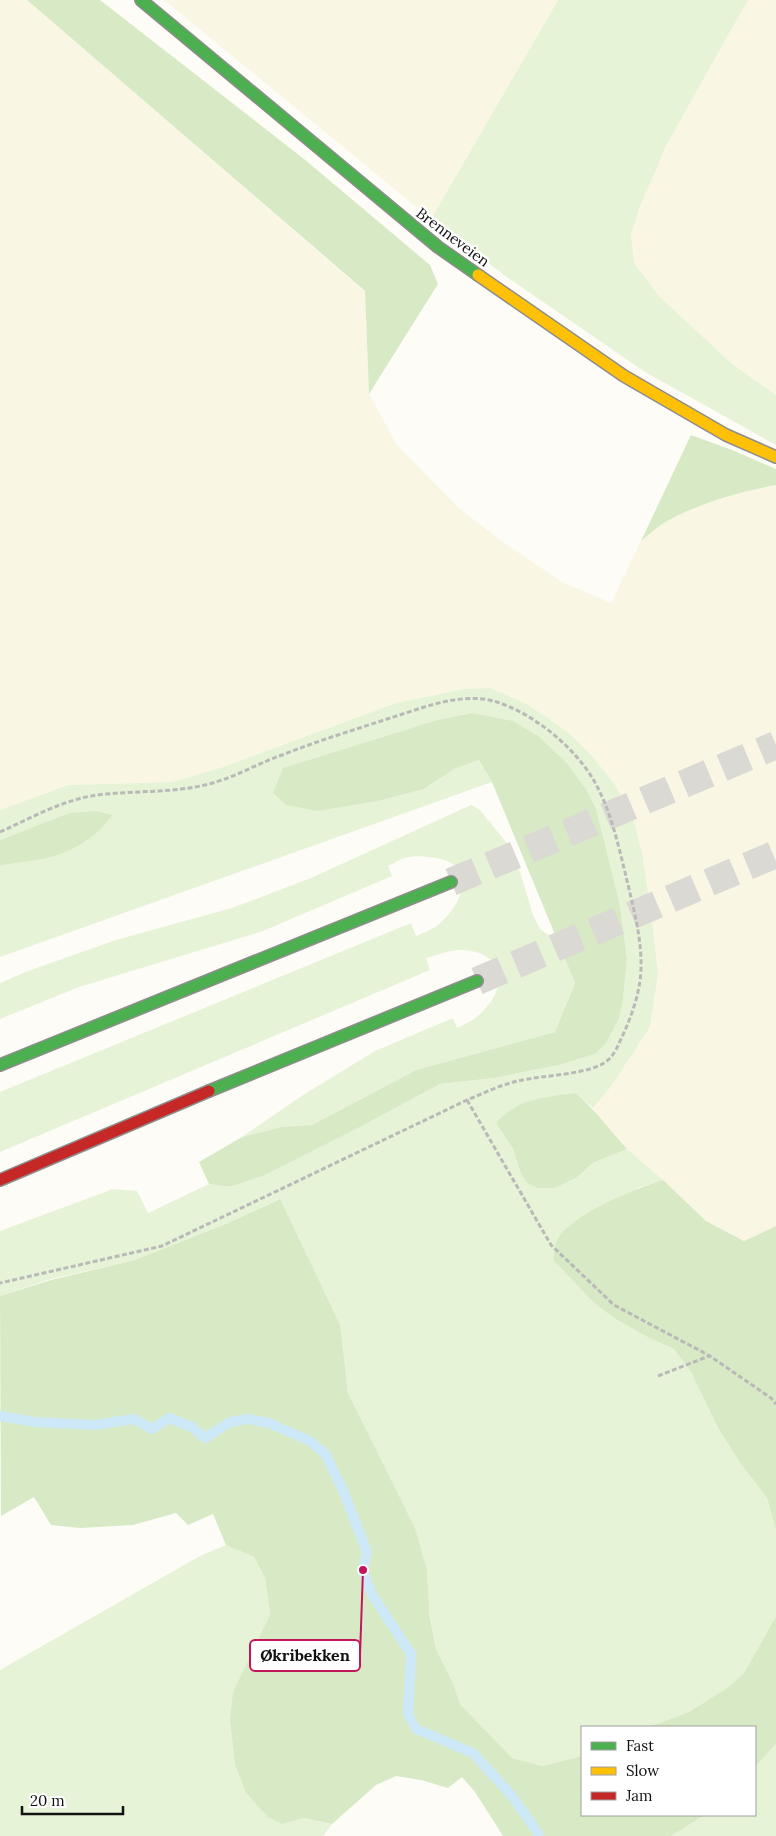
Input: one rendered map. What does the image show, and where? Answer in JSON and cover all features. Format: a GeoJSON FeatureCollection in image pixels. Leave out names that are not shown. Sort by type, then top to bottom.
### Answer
{"type":"FeatureCollection","features":[{"type":"Feature","properties":{"kind":"main road","name":"Brenneveien"},"geometry":{"type":"LineString","coordinates":[[141,0],[438,247],[624,376],[726,435],[776,457]]}},
{"type":"Feature","properties":{"kind":"main road"},"geometry":{"type":"LineString","coordinates":[[0,1065],[451,882]]}},
{"type":"Feature","properties":{"kind":"main road"},"geometry":{"type":"LineString","coordinates":[[0,1180],[477,981]]}},
{"type":"Feature","properties":{"kind":"path"},"geometry":{"type":"LineString","coordinates":[[0,832],[63,804],[83,798],[100,795],[161,792],[216,782],[316,742],[433,705],[472,699],[496,702],[531,718],[552,733],[577,758],[593,779],[611,818],[634,912],[640,953],[639,988],[634,1008],[626,1029],[614,1053],[607,1062],[592,1069],[519,1080],[467,1100],[162,1246],[0,1283]]}},
{"type":"Feature","properties":{"kind":"path"},"geometry":{"type":"LineString","coordinates":[[467,1100],[551,1245],[614,1305],[710,1356],[772,1398],[776,1404]]}},
{"type":"Feature","properties":{"kind":"path"},"geometry":{"type":"LineString","coordinates":[[658,1376],[710,1356]]}},
{"type":"Feature","properties":{"kind":"shaded area"},"geometry":{"type":"Polygon","coordinates":[[[0,0],[27,0],[365,292],[369,394],[397,445],[459,508],[503,542],[562,582],[611,603],[641,541],[667,520],[700,505],[738,492],[776,485],[776,1226],[745,1241],[706,1221],[627,1149],[602,1122],[593,1108],[610,1088],[650,1027],[658,975],[642,852],[633,819],[616,786],[594,758],[570,734],[490,688],[464,689],[396,703],[223,767],[172,782],[68,785],[0,810],[0,0]]]}},
{"type":"Feature","properties":{"kind":"shaded area"},"geometry":{"type":"Polygon","coordinates":[[[164,0],[558,0],[431,219],[164,0]]]}},
{"type":"Feature","properties":{"kind":"shaded area"},"geometry":{"type":"Polygon","coordinates":[[[748,0],[776,0],[776,395],[730,362],[659,296],[634,263],[631,235],[639,209],[667,144],[748,0]]]}},
{"type":"Feature","properties":{"kind":"green space"},"geometry":{"type":"Polygon","coordinates":[[[27,0],[100,0],[304,159],[430,265],[438,284],[369,394],[365,291],[27,0]]]}},
{"type":"Feature","properties":{"kind":"green space"},"geometry":{"type":"Polygon","coordinates":[[[558,0],[748,0],[667,144],[639,209],[631,235],[634,263],[659,296],[730,362],[776,395],[776,445],[645,372],[504,275],[431,219],[558,0]]]}},
{"type":"Feature","properties":{"kind":"green space"},"geometry":{"type":"Polygon","coordinates":[[[691,435],[776,469],[776,485],[735,494],[694,508],[665,522],[641,541],[691,435]]]}},
{"type":"Feature","properties":{"kind":"green space"},"geometry":{"type":"Polygon","coordinates":[[[490,688],[527,704],[570,734],[594,758],[616,786],[633,819],[642,852],[658,975],[650,1027],[610,1088],[593,1108],[576,1093],[554,1096],[533,1100],[513,1108],[496,1123],[513,1149],[520,1171],[538,1188],[555,1188],[576,1178],[593,1163],[627,1149],[663,1180],[638,1188],[553,1260],[595,1304],[614,1318],[649,1338],[674,1349],[691,1372],[718,1428],[738,1460],[767,1498],[776,1530],[776,1616],[744,1673],[727,1688],[689,1712],[651,1726],[581,1726],[581,1756],[542,1766],[511,1758],[460,1704],[453,1683],[436,1649],[415,1528],[348,1393],[339,1325],[279,1199],[228,1223],[135,1260],[51,1279],[0,1296],[0,1231],[113,1189],[137,1191],[148,1213],[209,1184],[230,1187],[263,1176],[440,1084],[494,1078],[559,1065],[595,1054],[623,1000],[627,959],[620,905],[596,808],[586,789],[567,763],[472,713],[437,720],[284,768],[360,803],[383,800],[424,789],[454,769],[479,760],[492,782],[0,957],[0,866],[13,863],[69,813],[0,840],[0,810],[68,785],[172,782],[223,767],[396,703],[464,689],[490,688]]]}},
{"type":"Feature","properties":{"kind":"green space"},"geometry":{"type":"Polygon","coordinates":[[[472,713],[513,721],[538,736],[567,763],[586,789],[596,808],[620,905],[627,959],[623,1000],[619,1018],[606,1043],[595,1054],[559,1065],[494,1078],[440,1084],[263,1176],[230,1187],[209,1184],[199,1162],[242,1137],[281,1127],[312,1125],[416,1070],[555,1032],[575,983],[492,782],[479,760],[454,769],[424,789],[383,800],[317,811],[286,805],[273,793],[283,768],[437,720],[472,713]]]}},
{"type":"Feature","properties":{"kind":"green space"},"geometry":{"type":"Polygon","coordinates":[[[471,805],[480,810],[514,852],[533,915],[540,929],[558,942],[575,983],[555,1032],[416,1070],[312,1125],[281,1127],[242,1137],[300,1097],[375,1051],[453,1018],[457,1028],[480,1014],[497,990],[498,972],[494,964],[487,957],[477,952],[449,951],[426,958],[430,970],[0,1152],[0,1092],[411,923],[416,936],[430,930],[437,926],[455,906],[462,884],[461,874],[455,866],[444,860],[420,856],[403,859],[388,866],[392,876],[263,931],[79,987],[0,1019],[0,983],[28,971],[116,940],[232,908],[311,878],[471,805]]]}},
{"type":"Feature","properties":{"kind":"green space"},"geometry":{"type":"Polygon","coordinates":[[[95,811],[112,815],[99,831],[82,844],[52,857],[0,866],[0,840],[69,813],[95,811]]]}},
{"type":"Feature","properties":{"kind":"green space"},"geometry":{"type":"Polygon","coordinates":[[[576,1093],[627,1149],[593,1163],[576,1178],[555,1188],[538,1188],[526,1182],[520,1171],[513,1149],[496,1123],[513,1108],[533,1100],[576,1093]]]}},
{"type":"Feature","properties":{"kind":"green space"},"geometry":{"type":"Polygon","coordinates":[[[663,1180],[706,1221],[744,1241],[776,1226],[776,1530],[767,1498],[738,1460],[718,1428],[691,1372],[674,1349],[649,1338],[614,1318],[595,1304],[553,1260],[558,1238],[577,1220],[606,1203],[663,1180]]]}},
{"type":"Feature","properties":{"kind":"green space"},"geometry":{"type":"Polygon","coordinates":[[[280,1199],[340,1325],[348,1393],[415,1528],[427,1570],[429,1612],[436,1649],[453,1683],[460,1704],[512,1758],[542,1766],[581,1756],[581,1816],[703,1816],[671,1836],[503,1836],[475,1792],[462,1777],[448,1788],[421,1780],[396,1776],[376,1785],[332,1824],[304,1818],[282,1824],[268,1817],[246,1793],[235,1764],[230,1719],[233,1692],[270,1615],[265,1578],[254,1557],[226,1545],[213,1514],[188,1525],[176,1513],[133,1525],[80,1528],[51,1525],[34,1497],[1,1516],[0,1296],[51,1280],[135,1260],[228,1223],[280,1199]]]}},
{"type":"Feature","properties":{"kind":"green space"},"geometry":{"type":"Polygon","coordinates":[[[226,1545],[254,1557],[265,1578],[270,1616],[282,1823],[304,1818],[332,1824],[323,1836],[0,1836],[0,1670],[200,1556],[226,1545]]]}},
{"type":"Feature","properties":{"kind":"green space"},"geometry":{"type":"Polygon","coordinates":[[[776,1616],[776,1744],[756,1766],[756,1726],[651,1726],[689,1712],[727,1688],[744,1673],[776,1616]]]}},
{"type":"Feature","properties":{"kind":"green space"},"geometry":{"type":"Polygon","coordinates":[[[776,1744],[776,1836],[671,1836],[703,1816],[756,1816],[756,1766],[776,1744]]]}},
{"type":"Feature","properties":{"kind":"waterway"},"geometry":{"type":"LineString","coordinates":[[0,1416],[35,1422],[95,1425],[134,1419],[152,1429],[169,1418],[192,1427],[205,1438],[230,1422],[248,1419],[269,1423],[310,1441],[326,1455],[344,1493],[367,1552],[363,1570],[371,1593],[411,1654],[408,1714],[416,1729],[473,1753],[512,1796],[538,1833],[538,1836]]}},
{"type":"Feature","properties":{"kind":"tunnel"},"geometry":{"type":"LineString","coordinates":[[451,882],[776,745]]}},
{"type":"Feature","properties":{"kind":"tunnel"},"geometry":{"type":"LineString","coordinates":[[477,981],[776,854]]}},
{"type":"Feature","properties":{"kind":"traffic: fast"},"geometry":{"type":"LineString","coordinates":[[141,0],[438,247],[478,275]]}},
{"type":"Feature","properties":{"kind":"traffic: fast"},"geometry":{"type":"LineString","coordinates":[[0,1065],[451,882]]}},
{"type":"Feature","properties":{"kind":"traffic: fast"},"geometry":{"type":"LineString","coordinates":[[209,1091],[477,981]]}},
{"type":"Feature","properties":{"kind":"traffic: slow"},"geometry":{"type":"LineString","coordinates":[[478,275],[624,376],[726,435],[776,457]]}},
{"type":"Feature","properties":{"kind":"traffic: jam"},"geometry":{"type":"LineString","coordinates":[[0,1180],[209,1091]]}},
{"type":"Feature","properties":{"kind":"place","name":"Økribekken"},"geometry":{"type":"Point","coordinates":[363,1570]}}]}
